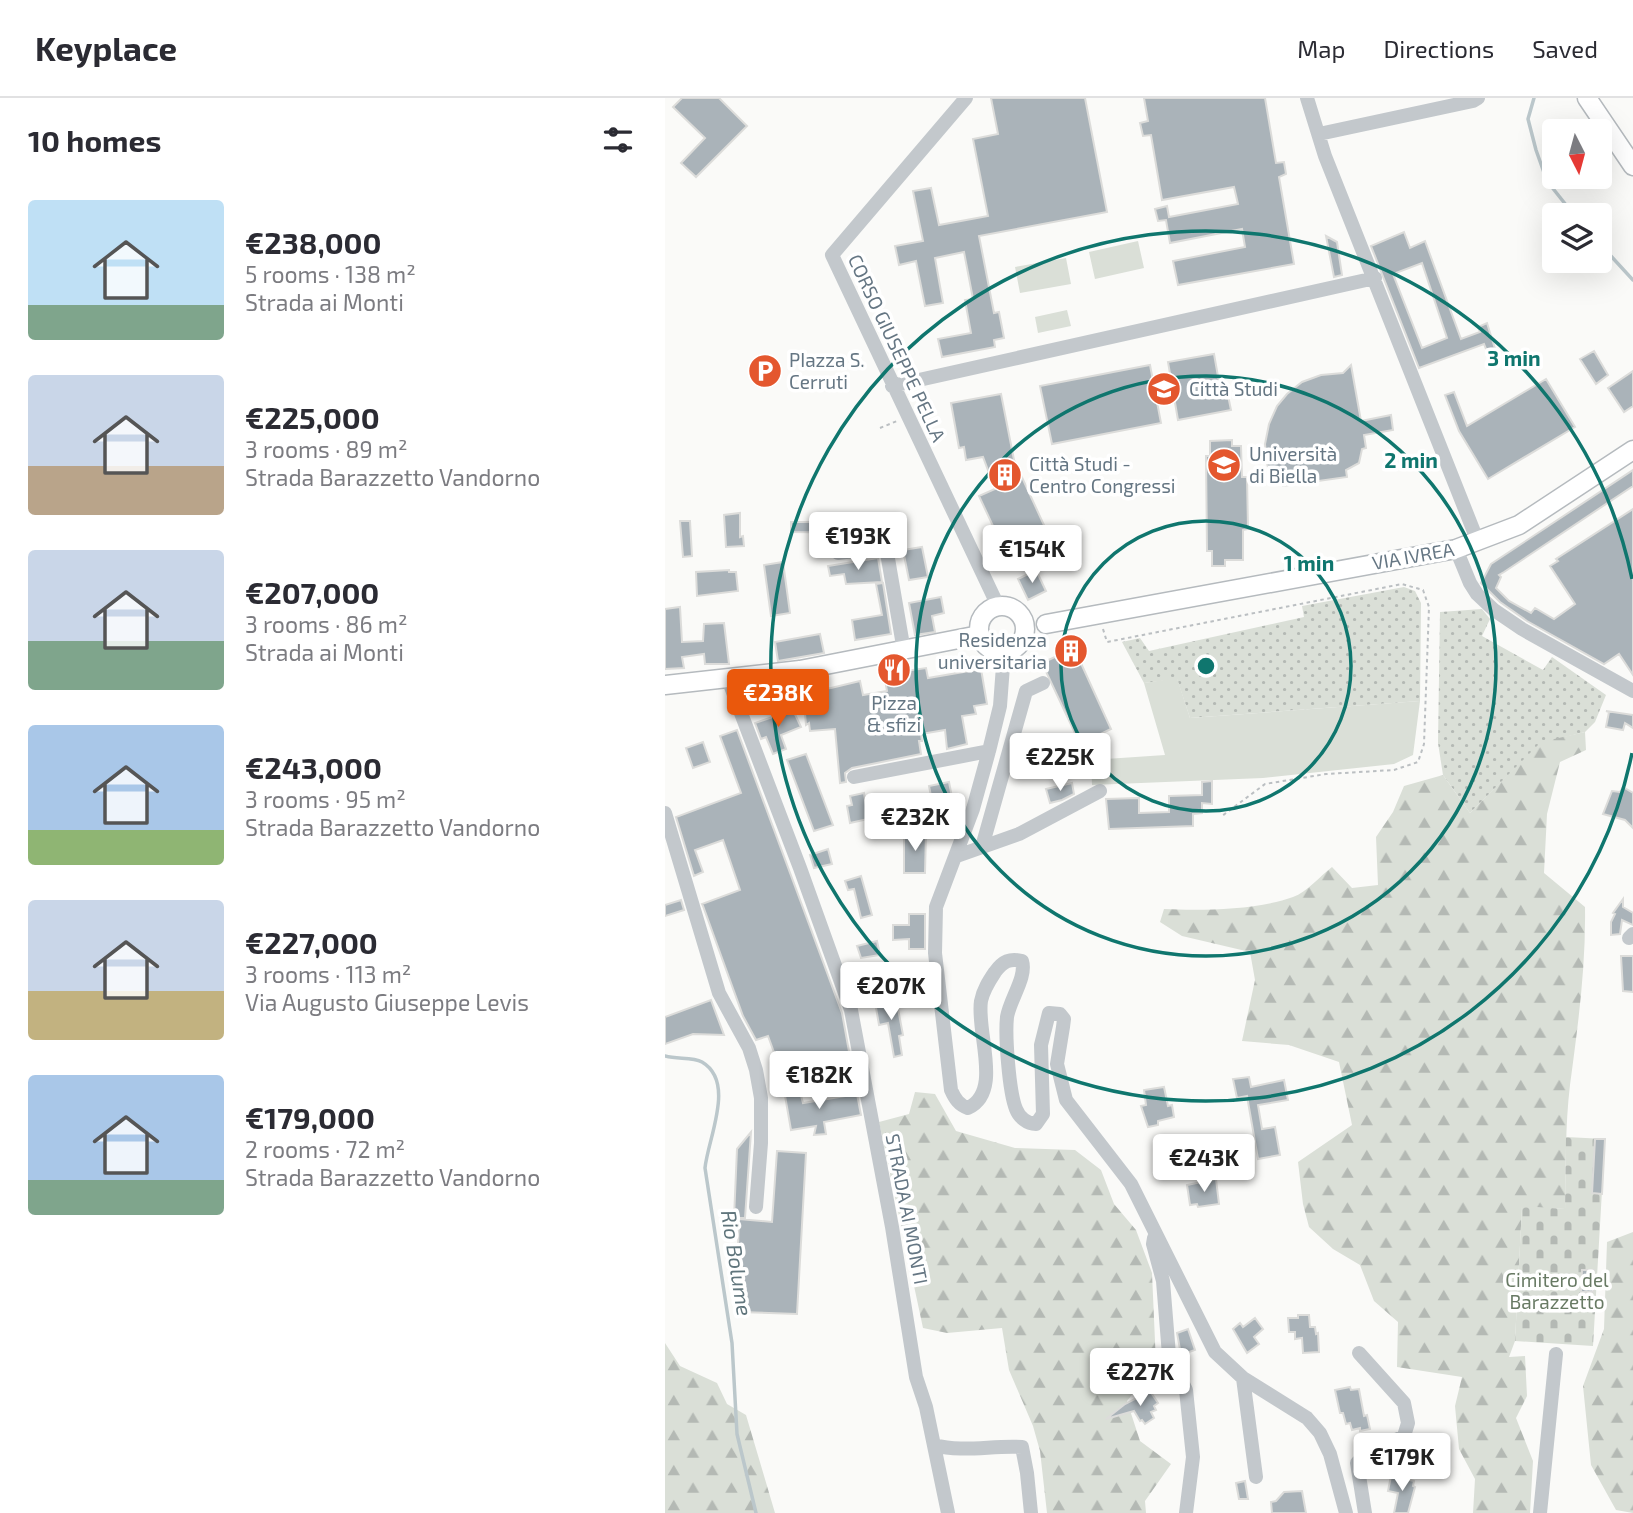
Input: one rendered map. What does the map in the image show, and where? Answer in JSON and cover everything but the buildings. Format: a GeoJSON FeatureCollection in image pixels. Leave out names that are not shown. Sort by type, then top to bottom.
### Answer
{"type":"FeatureCollection","features":[{"type":"Feature","properties":{"kind":"main road"},"geometry":{"type":"LineString","coordinates":[[1587,98],[1633,166]]}},
{"type":"Feature","properties":{"kind":"main road","name":"VIA IVREA"},"geometry":{"type":"LineString","coordinates":[[1037,626],[1457,549],[1519,525],[1633,450]]}},
{"type":"Feature","properties":{"kind":"main road"},"geometry":{"type":"LineString","coordinates":[[997,606],[1005,606],[1019,613],[1037,626],[1024,635],[1016,647],[1002,652],[988,648],[979,635],[980,620],[984,613],[997,606]]}},
{"type":"Feature","properties":{"kind":"main road"},"geometry":{"type":"LineString","coordinates":[[665,685],[800,670],[979,635]]}},
{"type":"Feature","properties":{"kind":"street","name":"CORSO GIUSEPPE PELLA"},"geometry":{"type":"LineString","coordinates":[[966,98],[832,255],[997,606]]}},
{"type":"Feature","properties":{"kind":"street"},"geometry":{"type":"LineString","coordinates":[[1307,98],[1325,156],[1478,542]]}},
{"type":"Feature","properties":{"kind":"street"},"geometry":{"type":"LineString","coordinates":[[1319,134],[1478,98]]}},
{"type":"Feature","properties":{"kind":"street"},"geometry":{"type":"LineString","coordinates":[[892,386],[1375,278]]}},
{"type":"Feature","properties":{"kind":"street"},"geometry":{"type":"LineString","coordinates":[[838,553],[886,547],[904,651]]}},
{"type":"Feature","properties":{"kind":"street"},"geometry":{"type":"LineString","coordinates":[[1457,549],[1469,583],[1493,610],[1633,691]]}},
{"type":"Feature","properties":{"kind":"street"},"geometry":{"type":"LineString","coordinates":[[1002,652],[1000,706],[989,751],[973,809],[936,907],[935,953],[948,1068],[955,1098],[963,1107],[968,1108],[980,1101],[986,1087],[981,1002],[985,989],[1001,964],[1009,960],[1023,961],[1023,975],[1010,1002],[1007,1020],[1006,1039],[1015,1107],[1030,1124],[1036,1125],[1040,1121],[1043,1114],[1041,1045],[1049,1013],[1060,1014],[1064,1019],[1057,1064],[1066,1100],[1131,1184],[1215,1352],[1243,1378],[1307,1418],[1320,1433],[1330,1454],[1346,1513]]}},
{"type":"Feature","properties":{"kind":"street","name":"STRADA AI MONTI"},"geometry":{"type":"LineString","coordinates":[[728,680],[851,1010],[894,1239],[916,1377],[948,1513]]}},
{"type":"Feature","properties":{"kind":"street"},"geometry":{"type":"LineString","coordinates":[[982,847],[1025,691],[1043,683]]}},
{"type":"Feature","properties":{"kind":"street"},"geometry":{"type":"LineString","coordinates":[[854,777],[989,751]]}},
{"type":"Feature","properties":{"kind":"street"},"geometry":{"type":"LineString","coordinates":[[957,856],[1019,834],[1100,791]]}},
{"type":"Feature","properties":{"kind":"street"},"geometry":{"type":"LineString","coordinates":[[665,813],[719,993],[749,1048],[756,1070],[761,1098],[756,1207]]}},
{"type":"Feature","properties":{"kind":"street"},"geometry":{"type":"LineString","coordinates":[[1155,1230],[1153,1244],[1163,1280],[1169,1355],[1185,1390],[1193,1457],[1186,1513]]}},
{"type":"Feature","properties":{"kind":"street"},"geometry":{"type":"LineString","coordinates":[[1359,1353],[1404,1403],[1408,1423],[1404,1436],[1364,1456],[1357,1463],[1365,1513]]}},
{"type":"Feature","properties":{"kind":"street"},"geometry":{"type":"LineString","coordinates":[[1540,1513],[1556,1354]]}},
{"type":"Feature","properties":{"kind":"street"},"geometry":{"type":"LineString","coordinates":[[1243,1378],[1255,1477]]}},
{"type":"Feature","properties":{"kind":"street"},"geometry":{"type":"LineString","coordinates":[[934,1445],[954,1450],[1022,1447],[1031,1513]]}},
{"type":"Feature","properties":{"kind":"path"},"geometry":{"type":"LineString","coordinates":[[880,428],[908,417]]}},
{"type":"Feature","properties":{"kind":"path"},"geometry":{"type":"LineString","coordinates":[[1099,615],[1107,642],[1402,584],[1423,590],[1429,607],[1424,744],[1418,762],[1394,770],[1326,774],[1265,784],[1222,816]]}},
{"type":"Feature","properties":{"kind":"green space"},"geometry":{"type":"Polygon","coordinates":[[[1138,241],[1144,268],[1095,279],[1089,252],[1138,241]]]}},
{"type":"Feature","properties":{"kind":"green space"},"geometry":{"type":"Polygon","coordinates":[[[1066,258],[1071,284],[1020,293],[1015,267],[1066,258]]]}},
{"type":"Feature","properties":{"kind":"green space"},"geometry":{"type":"Polygon","coordinates":[[[1067,310],[1071,326],[1038,333],[1035,317],[1067,310]]]}},
{"type":"Feature","properties":{"kind":"green space"},"geometry":{"type":"Polygon","coordinates":[[[1404,587],[1415,591],[1421,603],[1420,701],[1190,718],[1177,679],[1144,683],[1122,642],[1140,638],[1149,651],[1304,617],[1302,606],[1404,587]]]}},
{"type":"Feature","properties":{"kind":"green space"},"geometry":{"type":"Polygon","coordinates":[[[1482,609],[1490,619],[1482,636],[1543,670],[1552,657],[1606,695],[1595,722],[1585,732],[1541,743],[1470,813],[1443,775],[1438,743],[1440,612],[1482,609]]]}},
{"type":"Feature","properties":{"kind":"green space"},"geometry":{"type":"Polygon","coordinates":[[[1177,678],[1190,718],[1420,701],[1413,755],[1394,764],[1263,778],[1092,785],[1091,760],[1165,755],[1144,683],[1177,678]]]}},
{"type":"Feature","properties":{"kind":"green space"},"geometry":{"type":"Polygon","coordinates":[[[1585,732],[1586,750],[1560,762],[1547,814],[1544,873],[1585,907],[1585,929],[1581,996],[1567,1116],[1565,1209],[1522,1207],[1515,1341],[1509,1357],[1525,1356],[1527,1396],[1516,1418],[1533,1461],[1530,1513],[1473,1513],[1475,1479],[1459,1449],[1455,1406],[1462,1377],[1397,1367],[1398,1322],[1374,1301],[1360,1265],[1333,1249],[1309,1227],[1298,1162],[1352,1125],[1339,1062],[1289,1045],[1242,1041],[1255,980],[1250,952],[1182,936],[1160,922],[1164,909],[1212,910],[1247,907],[1293,897],[1332,867],[1352,888],[1378,885],[1376,837],[1393,812],[1404,786],[1443,775],[1470,813],[1541,742],[1585,732]]]}},
{"type":"Feature","properties":{"kind":"green space"},"geometry":{"type":"Polygon","coordinates":[[[915,1092],[935,1094],[956,1131],[1015,1148],[1075,1150],[1101,1170],[1114,1204],[1136,1230],[1152,1273],[1156,1364],[1127,1401],[1140,1441],[1171,1464],[1145,1501],[1146,1513],[1047,1513],[1040,1451],[1033,1426],[1009,1370],[1002,1328],[947,1333],[923,1328],[879,1122],[909,1114],[915,1092]]]}},
{"type":"Feature","properties":{"kind":"green space","name":"Cimitero del Barazzetto"},"geometry":{"type":"Polygon","coordinates":[[[1566,1137],[1605,1139],[1593,1346],[1515,1341],[1522,1206],[1565,1209],[1566,1137]]]}},
{"type":"Feature","properties":{"kind":"green space"},"geometry":{"type":"Polygon","coordinates":[[[1633,1232],[1633,1513],[1616,1510],[1591,1465],[1583,1386],[1604,1329],[1607,1242],[1633,1232]]]}},
{"type":"Feature","properties":{"kind":"green space"},"geometry":{"type":"Polygon","coordinates":[[[665,1343],[680,1366],[717,1383],[727,1404],[746,1415],[775,1513],[665,1513],[665,1343]]]}},
{"type":"Feature","properties":{"kind":"waterway"},"geometry":{"type":"LineString","coordinates":[[1534,98],[1528,119],[1536,150],[1547,181],[1564,203]]}},
{"type":"Feature","properties":{"kind":"waterway"},"geometry":{"type":"LineString","coordinates":[[1612,257],[1633,280]]}},
{"type":"Feature","properties":{"kind":"waterway","name":"Rio Bolume"},"geometry":{"type":"LineString","coordinates":[[665,1056],[702,1062],[712,1071],[717,1083],[717,1111],[705,1168],[732,1343],[737,1434],[756,1513]]}},
{"type":"Feature","properties":{"kind":"place","name":"PIazza S. Cerruti"},"geometry":{"type":"Point","coordinates":[765,371]}},
{"type":"Feature","properties":{"kind":"place","name":"Città Studi"},"geometry":{"type":"Point","coordinates":[1164,389]}},
{"type":"Feature","properties":{"kind":"place","name":"Università di Biella"},"geometry":{"type":"Point","coordinates":[1224,465]}},
{"type":"Feature","properties":{"kind":"place","name":"Città Studi - Centro Congressi"},"geometry":{"type":"Point","coordinates":[1005,475]}},
{"type":"Feature","properties":{"kind":"place","name":"Residenza universitaria"},"geometry":{"type":"Point","coordinates":[1071,651]}},
{"type":"Feature","properties":{"kind":"place","name":"Pizza & sfizi"},"geometry":{"type":"Point","coordinates":[894,670]}}]}
